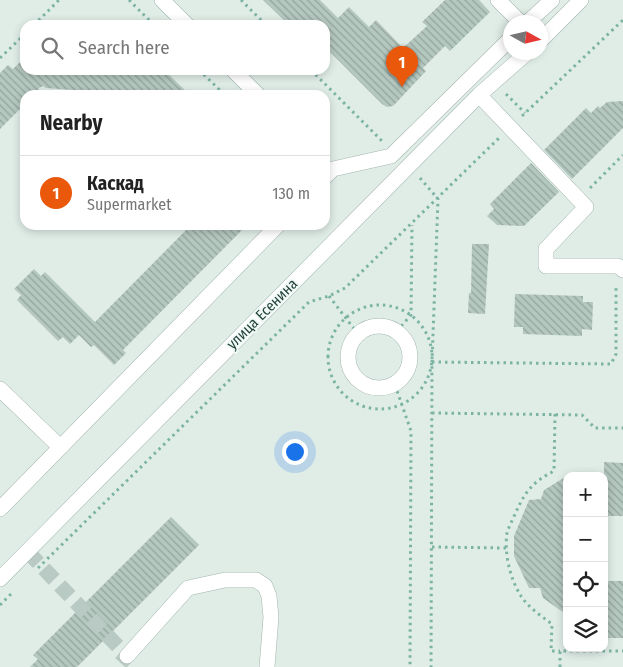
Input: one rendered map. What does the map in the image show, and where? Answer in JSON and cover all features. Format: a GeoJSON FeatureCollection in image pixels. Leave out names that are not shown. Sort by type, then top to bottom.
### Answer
{"type":"FeatureCollection","features":[{"type":"Feature","properties":{"kind":"street"},"geometry":{"type":"LineString","coordinates":[[162,0],[182,20]]}},
{"type":"Feature","properties":{"kind":"street"},"geometry":{"type":"LineString","coordinates":[[498,0],[513,15]]}},
{"type":"Feature","properties":{"kind":"street"},"geometry":{"type":"LineString","coordinates":[[536,15],[552,0]]}},
{"type":"Feature","properties":{"kind":"street"},"geometry":{"type":"LineString","coordinates":[[548,33],[581,0]]}},
{"type":"Feature","properties":{"kind":"street"},"geometry":{"type":"LineString","coordinates":[[330,169],[391,156],[503,46]]}},
{"type":"Feature","properties":{"kind":"street","name":"улица Есенина"},"geometry":{"type":"LineString","coordinates":[[0,579],[479,95],[519,60]]}},
{"type":"Feature","properties":{"kind":"street"},"geometry":{"type":"LineString","coordinates":[[238,75],[253,90]]}},
{"type":"Feature","properties":{"kind":"street"},"geometry":{"type":"LineString","coordinates":[[479,95],[586,207],[546,249],[546,266],[618,266],[623,270]]}},
{"type":"Feature","properties":{"kind":"street"},"geometry":{"type":"LineString","coordinates":[[0,509],[273,230]]}},
{"type":"Feature","properties":{"kind":"street"},"geometry":{"type":"LineString","coordinates":[[377,325],[387,326],[397,331],[405,338],[410,348],[411,359],[409,369],[395,385],[386,388],[365,386],[354,376],[348,362],[351,342],[367,328],[377,325]]}},
{"type":"Feature","properties":{"kind":"street"},"geometry":{"type":"LineString","coordinates":[[0,389],[60,447]]}},
{"type":"Feature","properties":{"kind":"street"},"geometry":{"type":"LineString","coordinates":[[127,656],[188,588],[225,580],[256,580],[265,586],[269,596],[271,617],[267,667]]}},
{"type":"Feature","properties":{"kind":"path"},"geometry":{"type":"LineString","coordinates":[[39,20],[59,0]]}},
{"type":"Feature","properties":{"kind":"path"},"geometry":{"type":"LineString","coordinates":[[129,0],[149,20]]}},
{"type":"Feature","properties":{"kind":"path"},"geometry":{"type":"LineString","coordinates":[[241,0],[261,20]]}},
{"type":"Feature","properties":{"kind":"path"},"geometry":{"type":"LineString","coordinates":[[34,572],[309,302],[330,296],[346,288],[510,127],[623,20]]}},
{"type":"Feature","properties":{"kind":"path"},"geometry":{"type":"LineString","coordinates":[[0,58],[20,39]]}},
{"type":"Feature","properties":{"kind":"path"},"geometry":{"type":"LineString","coordinates":[[205,75],[220,90]]}},
{"type":"Feature","properties":{"kind":"path"},"geometry":{"type":"LineString","coordinates":[[316,75],[394,153]]}},
{"type":"Feature","properties":{"kind":"path"},"geometry":{"type":"LineString","coordinates":[[579,199],[623,155]]}},
{"type":"Feature","properties":{"kind":"path"},"geometry":{"type":"LineString","coordinates":[[409,166],[438,199],[432,362],[431,667]]}},
{"type":"Feature","properties":{"kind":"path"},"geometry":{"type":"LineString","coordinates":[[397,331],[411,315],[412,224]]}},
{"type":"Feature","properties":{"kind":"path"},"geometry":{"type":"LineString","coordinates":[[432,362],[611,364],[616,354],[616,284],[610,278]]}},
{"type":"Feature","properties":{"kind":"path"},"geometry":{"type":"LineString","coordinates":[[330,296],[344,318],[358,334]]}},
{"type":"Feature","properties":{"kind":"path"},"geometry":{"type":"LineString","coordinates":[[377,304],[395,306],[411,315],[424,328],[431,344],[432,362],[427,380],[417,394],[402,405],[386,410],[370,409],[354,404],[341,393],[332,380],[327,363],[328,347],[334,331],[344,318],[360,308],[377,304]]}},
{"type":"Feature","properties":{"kind":"path"},"geometry":{"type":"LineString","coordinates":[[395,385],[411,431],[410,667]]}},
{"type":"Feature","properties":{"kind":"path"},"geometry":{"type":"LineString","coordinates":[[432,413],[582,414],[595,428],[623,428]]}},
{"type":"Feature","properties":{"kind":"path"},"geometry":{"type":"LineString","coordinates":[[555,414],[554,471],[537,480],[523,497],[508,531],[507,562],[521,596],[537,613],[552,624],[551,652],[623,651]]}},
{"type":"Feature","properties":{"kind":"path"},"geometry":{"type":"LineString","coordinates":[[432,547],[506,548]]}},
{"type":"Feature","properties":{"kind":"path"},"geometry":{"type":"LineString","coordinates":[[0,605],[14,592]]}},
{"type":"Feature","properties":{"kind":"path"},"geometry":{"type":"LineString","coordinates":[[560,651],[560,667]]}},
{"type":"Feature","properties":{"kind":"building"},"geometry":{"type":"Polygon","coordinates":[[[263,0],[320,0],[338,18],[349,7],[369,27],[376,20],[403,48],[427,26],[422,22],[445,0],[479,0],[490,12],[450,51],[445,46],[423,68],[426,71],[396,103],[393,106],[387,107],[330,52],[330,20],[284,20],[263,0]]]}},
{"type":"Feature","properties":{"kind":"building"},"geometry":{"type":"Polygon","coordinates":[[[20,62],[20,75],[169,75],[185,90],[73,90],[46,88],[43,86],[38,90],[20,90],[20,109],[0,129],[0,73],[8,65],[13,69],[20,62]]]}},
{"type":"Feature","properties":{"kind":"building"},"geometry":{"type":"Polygon","coordinates":[[[623,101],[623,128],[572,179],[544,150],[586,108],[591,113],[598,106],[600,108],[607,102],[623,101]]]}},
{"type":"Feature","properties":{"kind":"building"},"geometry":{"type":"Polygon","coordinates":[[[531,163],[559,192],[524,226],[497,225],[487,216],[494,209],[490,204],[531,163]]]}},
{"type":"Feature","properties":{"kind":"building"},"geometry":{"type":"Polygon","coordinates":[[[186,230],[242,230],[123,350],[126,353],[114,365],[94,345],[91,347],[79,335],[70,344],[63,337],[58,341],[17,300],[21,295],[14,289],[34,269],[41,276],[45,272],[95,322],[186,230]]]}},
{"type":"Feature","properties":{"kind":"building"},"geometry":{"type":"Polygon","coordinates":[[[472,244],[489,244],[485,314],[468,313],[469,293],[471,293],[472,244]]]}},
{"type":"Feature","properties":{"kind":"building"},"geometry":{"type":"Polygon","coordinates":[[[515,294],[583,296],[583,302],[593,302],[592,330],[582,329],[582,336],[523,334],[523,327],[514,327],[515,294]]]}},
{"type":"Feature","properties":{"kind":"building"},"geometry":{"type":"Polygon","coordinates":[[[604,462],[623,463],[623,516],[608,516],[608,472],[604,472],[604,462]]]}},
{"type":"Feature","properties":{"kind":"building"},"geometry":{"type":"Polygon","coordinates":[[[563,478],[563,612],[543,598],[540,588],[529,588],[514,556],[514,536],[529,500],[541,499],[544,490],[563,478]]]}},
{"type":"Feature","properties":{"kind":"building"},"geometry":{"type":"Polygon","coordinates":[[[171,517],[199,545],[77,667],[30,667],[38,659],[33,655],[171,517]]]}},
{"type":"Feature","properties":{"kind":"building"},"geometry":{"type":"Polygon","coordinates":[[[608,581],[623,581],[623,638],[608,638],[608,581]]]}},
{"type":"Feature","properties":{"kind":"tunnel"},"geometry":{"type":"LineString","coordinates":[[28,552],[127,656],[117,667]]}},
{"type":"Feature","properties":{"kind":"place","name":"Каскад"},"geometry":{"type":"Point","coordinates":[402,87]}}]}
